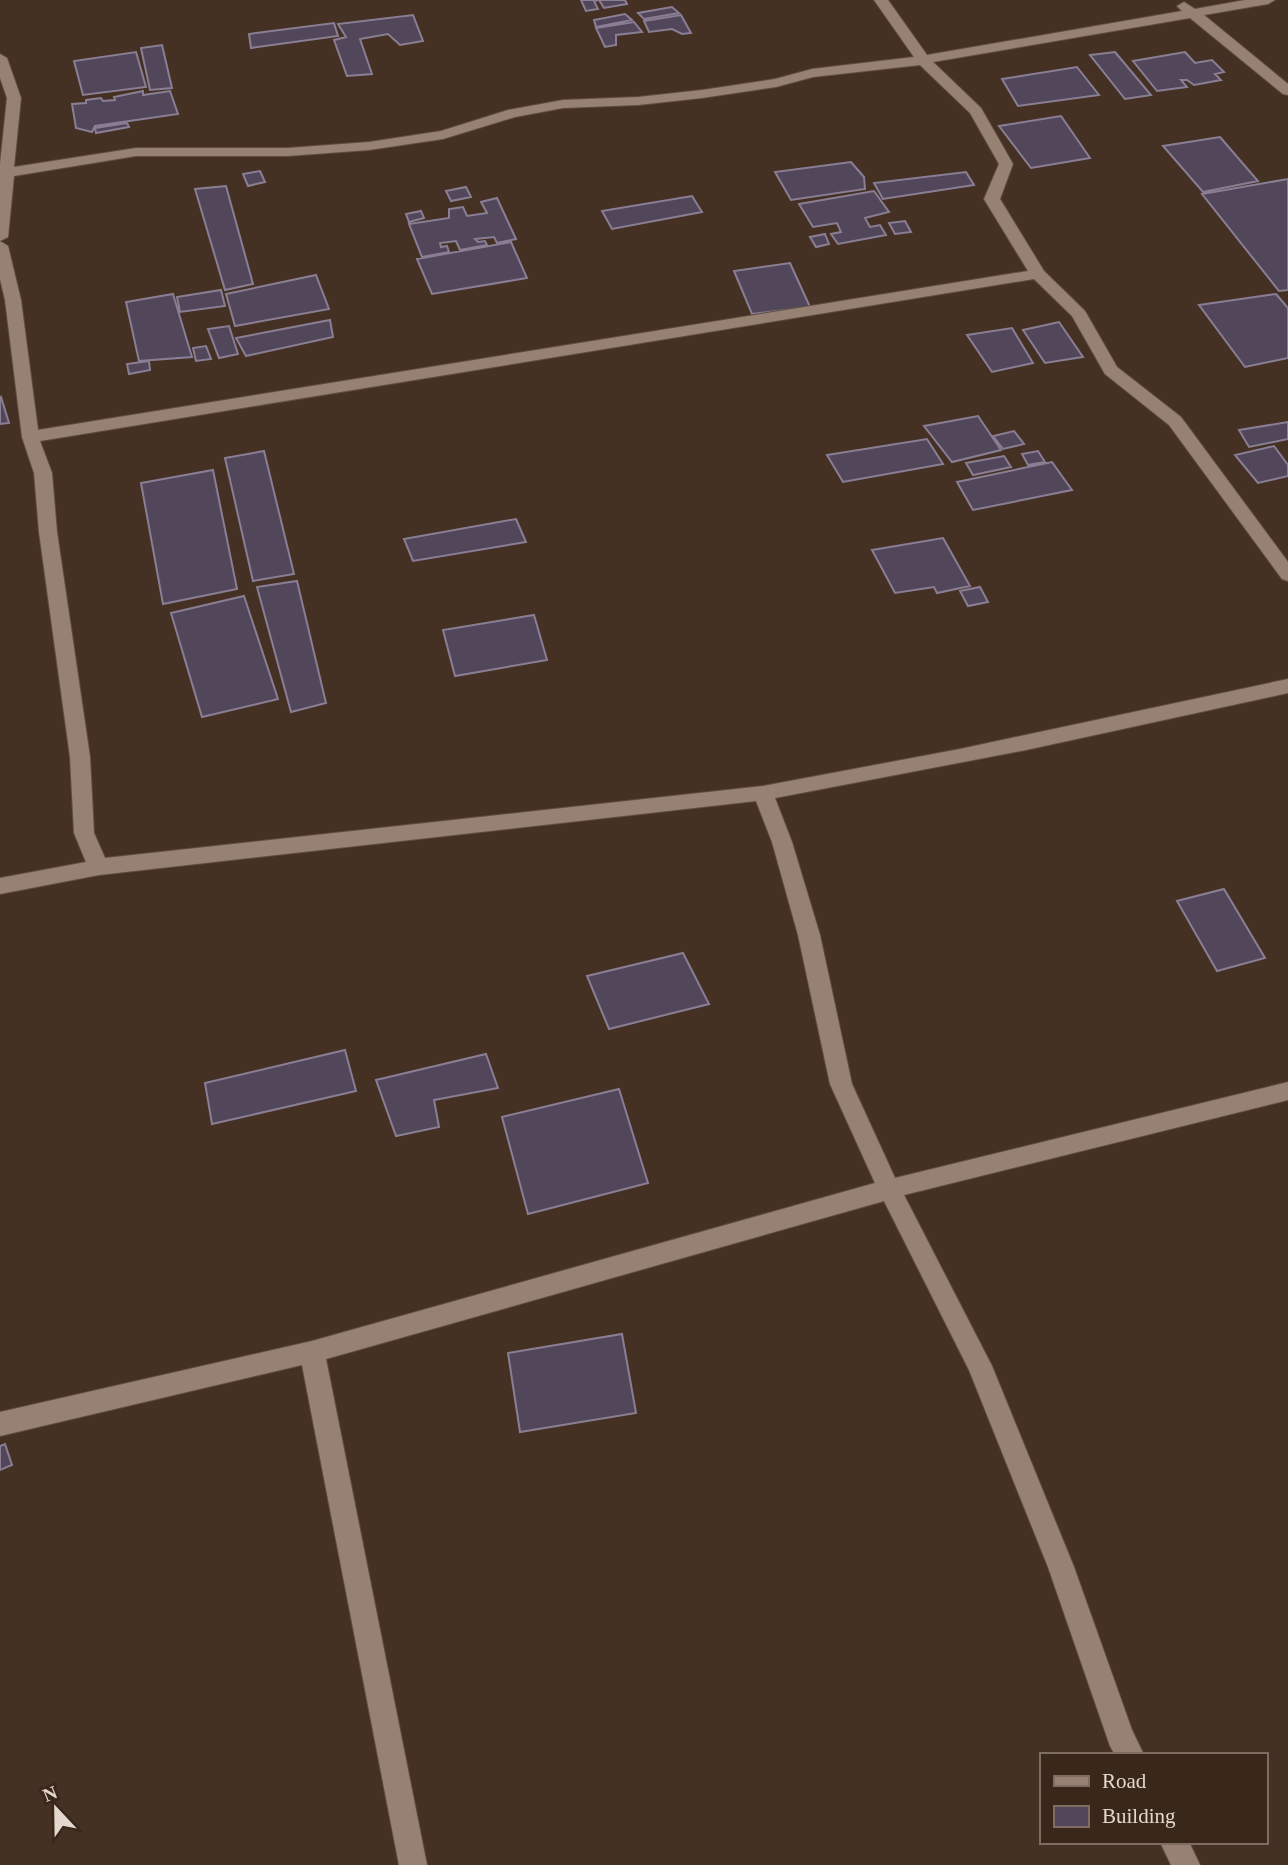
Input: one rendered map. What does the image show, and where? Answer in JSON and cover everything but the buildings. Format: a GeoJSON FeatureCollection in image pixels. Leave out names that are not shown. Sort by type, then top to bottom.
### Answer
{"type":"FeatureCollection","features":[{"type":"Feature","properties":{"kind":"street"},"geometry":{"type":"LineString","coordinates":[[881,0],[923,60],[976,111],[995,143],[1006,164],[992,199],[1038,274],[1079,314],[1111,370],[1175,421],[1288,575]]}},
{"type":"Feature","properties":{"kind":"street"},"geometry":{"type":"LineString","coordinates":[[1179,0],[1191,13],[1288,91]]}},
{"type":"Feature","properties":{"kind":"street"},"geometry":{"type":"LineString","coordinates":[[3,173],[136,152],[288,152],[369,146],[443,135],[513,113],[558,104],[690,96],[776,83],[812,73],[923,60],[1268,0]]}},
{"type":"Feature","properties":{"kind":"street"},"geometry":{"type":"LineString","coordinates":[[0,58],[14,98],[3,173],[0,237]]}},
{"type":"Feature","properties":{"kind":"street"},"geometry":{"type":"LineString","coordinates":[[0,246],[13,300],[30,437],[43,473],[48,532],[80,757],[84,833],[99,867]]}},
{"type":"Feature","properties":{"kind":"street"},"geometry":{"type":"LineString","coordinates":[[30,437],[1038,274]]}},
{"type":"Feature","properties":{"kind":"street"},"geometry":{"type":"LineString","coordinates":[[0,886],[99,867],[762,793],[865,776],[1288,686]]}},
{"type":"Feature","properties":{"kind":"street"},"geometry":{"type":"LineString","coordinates":[[762,793],[782,842],[809,935],[841,1084],[890,1189],[980,1366],[1061,1567],[1120,1736],[1129,1753]]}},
{"type":"Feature","properties":{"kind":"street"},"geometry":{"type":"LineString","coordinates":[[0,1424],[312,1352],[890,1189],[1288,1091]]}},
{"type":"Feature","properties":{"kind":"street"},"geometry":{"type":"LineString","coordinates":[[312,1352],[413,1865]]}},
{"type":"Feature","properties":{"kind":"street"},"geometry":{"type":"LineString","coordinates":[[1175,1844],[1186,1865]]}}]}
